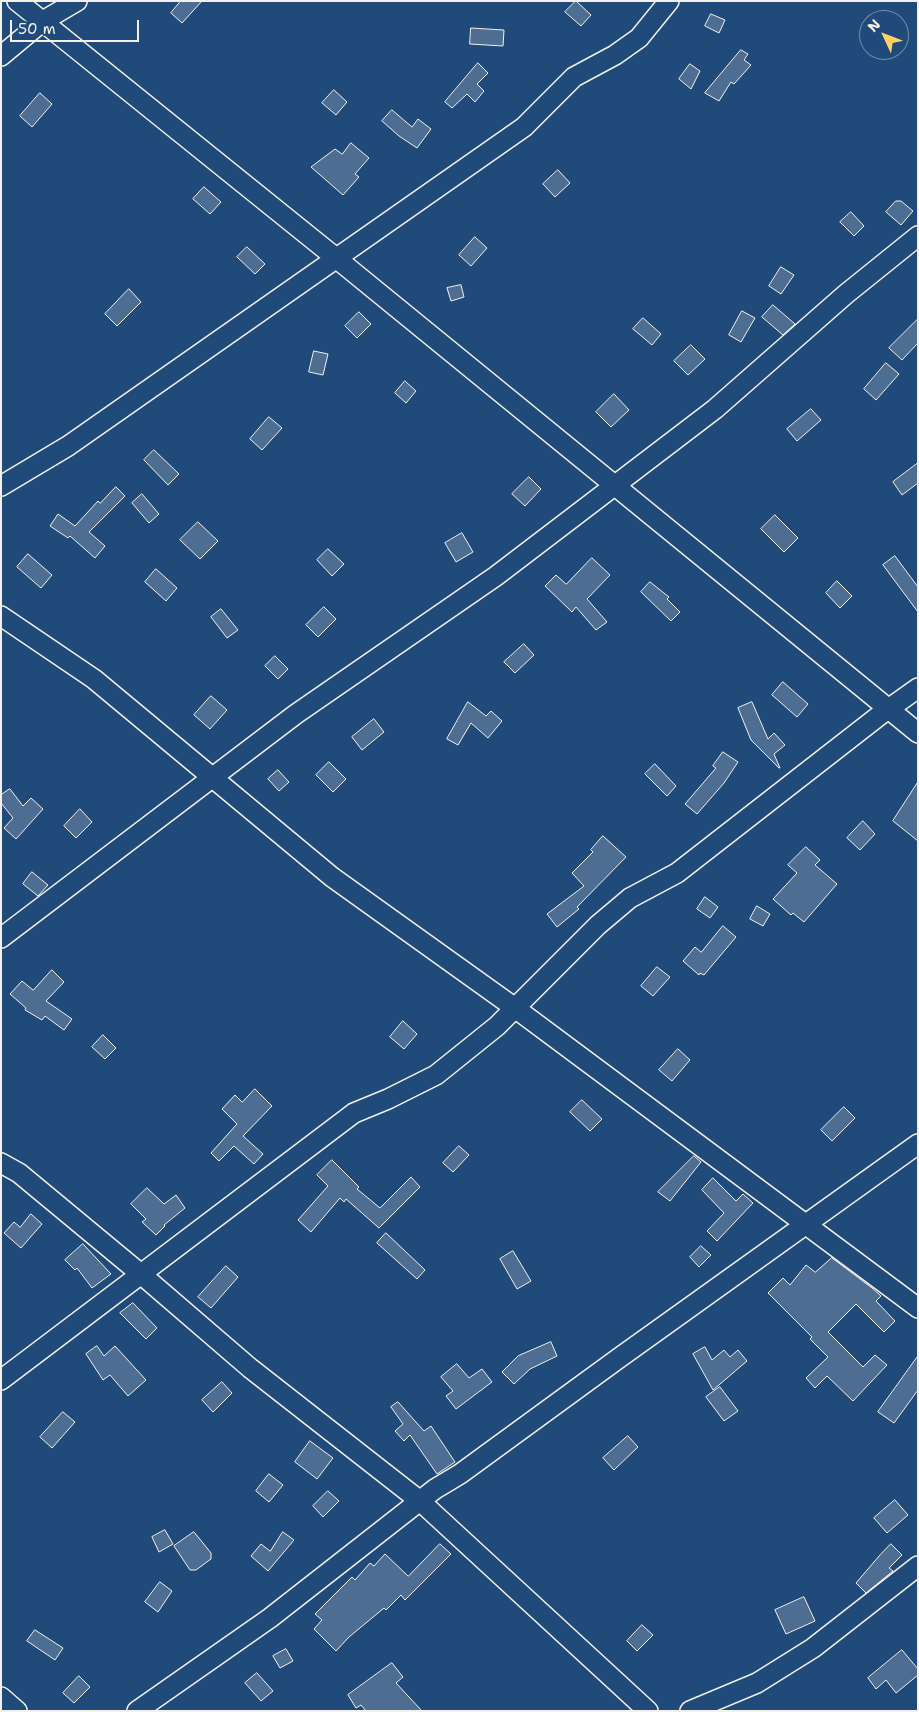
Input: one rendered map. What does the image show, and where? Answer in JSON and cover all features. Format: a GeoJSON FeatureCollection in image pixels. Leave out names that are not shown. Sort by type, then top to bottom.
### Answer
{"type":"FeatureCollection","features":[{"type":"Feature","properties":{"kind":"street"},"geometry":{"type":"LineString","coordinates":[[17,1],[336,258],[918,733]]}},
{"type":"Feature","properties":{"kind":"street"},"geometry":{"type":"LineString","coordinates":[[1,56],[42,21],[77,1]]}},
{"type":"Feature","properties":{"kind":"street"},"geometry":{"type":"LineString","coordinates":[[1,486],[68,446],[524,127],[574,77],[614,56],[639,38],[669,1]]}},
{"type":"Feature","properties":{"kind":"street"},"geometry":{"type":"LineString","coordinates":[[1,938],[296,714],[496,576],[615,486],[715,409],[846,294],[918,236]]}},
{"type":"Feature","properties":{"kind":"street"},"geometry":{"type":"LineString","coordinates":[[1,616],[94,679],[332,877],[515,1008],[918,1308]]}},
{"type":"Feature","properties":{"kind":"street"},"geometry":{"type":"LineString","coordinates":[[1,1380],[354,1113],[388,1099],[436,1075],[497,1026],[598,925],[630,898],[677,873],[918,688]]}},
{"type":"Feature","properties":{"kind":"street"},"geometry":{"type":"LineString","coordinates":[[137,1711],[270,1618],[435,1489],[460,1474],[918,1144]]}},
{"type":"Feature","properties":{"kind":"street"},"geometry":{"type":"LineString","coordinates":[[1,1163],[19,1173],[250,1368],[420,1501],[648,1711]]}},
{"type":"Feature","properties":{"kind":"street"},"geometry":{"type":"LineString","coordinates":[[690,1711],[757,1683],[813,1648],[918,1566]]}},
{"type":"Feature","properties":{"kind":"street"},"geometry":{"type":"LineString","coordinates":[[1,1697],[18,1711]]}},
{"type":"Feature","properties":{"kind":"building"},"geometry":{"type":"Polygon","coordinates":[[[181,1],[202,1],[182,23],[171,13],[181,1]]]}},
{"type":"Feature","properties":{"kind":"building"},"geometry":{"type":"Polygon","coordinates":[[[576,1],[591,15],[581,26],[565,12],[576,1]]]}},
{"type":"Feature","properties":{"kind":"building"},"geometry":{"type":"Polygon","coordinates":[[[711,14],[725,20],[719,33],[705,26],[711,14]]]}},
{"type":"Feature","properties":{"kind":"building"},"geometry":{"type":"Polygon","coordinates":[[[471,28],[504,30],[503,46],[470,44],[471,28]]]}},
{"type":"Feature","properties":{"kind":"building"},"geometry":{"type":"Polygon","coordinates":[[[741,50],[748,54],[744,60],[751,65],[734,84],[731,82],[719,101],[705,93],[741,50]]]}},
{"type":"Feature","properties":{"kind":"building"},"geometry":{"type":"Polygon","coordinates":[[[478,63],[488,73],[477,84],[484,91],[475,102],[467,94],[452,108],[445,102],[478,63]]]}},
{"type":"Feature","properties":{"kind":"building"},"geometry":{"type":"Polygon","coordinates":[[[690,64],[700,71],[691,89],[679,79],[690,64]]]}},
{"type":"Feature","properties":{"kind":"building"},"geometry":{"type":"Polygon","coordinates":[[[334,90],[347,102],[336,115],[322,103],[334,90]]]}},
{"type":"Feature","properties":{"kind":"building"},"geometry":{"type":"Polygon","coordinates":[[[40,93],[52,104],[32,127],[20,116],[40,93]]]}},
{"type":"Feature","properties":{"kind":"building"},"geometry":{"type":"Polygon","coordinates":[[[392,110],[412,127],[418,119],[431,129],[417,148],[382,121],[392,110]]]}},
{"type":"Feature","properties":{"kind":"building"},"geometry":{"type":"Polygon","coordinates":[[[351,143],[369,158],[355,174],[359,177],[343,195],[311,167],[335,149],[342,154],[351,143]]]}},
{"type":"Feature","properties":{"kind":"building"},"geometry":{"type":"Polygon","coordinates":[[[558,170],[570,183],[555,197],[543,184],[558,170]]]}},
{"type":"Feature","properties":{"kind":"building"},"geometry":{"type":"Polygon","coordinates":[[[204,187],[221,202],[210,214],[193,199],[204,187]]]}},
{"type":"Feature","properties":{"kind":"building"},"geometry":{"type":"Polygon","coordinates":[[[896,201],[901,201],[913,211],[901,225],[886,212],[896,201]]]}},
{"type":"Feature","properties":{"kind":"building"},"geometry":{"type":"Polygon","coordinates":[[[851,212],[864,226],[854,236],[840,222],[851,212]]]}},
{"type":"Feature","properties":{"kind":"building"},"geometry":{"type":"Polygon","coordinates":[[[475,237],[487,248],[471,266],[459,255],[475,237]]]}},
{"type":"Feature","properties":{"kind":"building"},"geometry":{"type":"Polygon","coordinates":[[[247,247],[265,264],[255,274],[237,257],[247,247]]]}},
{"type":"Feature","properties":{"kind":"building"},"geometry":{"type":"Polygon","coordinates":[[[781,267],[794,275],[781,294],[769,286],[781,267]]]}},
{"type":"Feature","properties":{"kind":"building"},"geometry":{"type":"Polygon","coordinates":[[[461,285],[464,297],[451,301],[447,288],[461,285]]]}},
{"type":"Feature","properties":{"kind":"building"},"geometry":{"type":"Polygon","coordinates":[[[129,289],[141,302],[117,326],[105,314],[129,289]]]}},
{"type":"Feature","properties":{"kind":"building"},"geometry":{"type":"Polygon","coordinates":[[[773,305],[795,324],[783,335],[762,317],[773,305]]]}},
{"type":"Feature","properties":{"kind":"building"},"geometry":{"type":"Polygon","coordinates":[[[742,311],[755,318],[741,342],[729,335],[742,311]]]}},
{"type":"Feature","properties":{"kind":"building"},"geometry":{"type":"Polygon","coordinates":[[[359,312],[371,324],[357,338],[345,326],[359,312]]]}},
{"type":"Feature","properties":{"kind":"building"},"geometry":{"type":"Polygon","coordinates":[[[643,318],[661,334],[652,345],[633,329],[643,318]]]}},
{"type":"Feature","properties":{"kind":"building"},"geometry":{"type":"Polygon","coordinates":[[[918,319],[918,343],[902,360],[889,348],[918,319]]]}},
{"type":"Feature","properties":{"kind":"building"},"geometry":{"type":"Polygon","coordinates":[[[691,345],[705,359],[688,375],[674,361],[691,345]]]}},
{"type":"Feature","properties":{"kind":"building"},"geometry":{"type":"Polygon","coordinates":[[[314,351],[328,354],[323,375],[309,372],[314,351]]]}},
{"type":"Feature","properties":{"kind":"building"},"geometry":{"type":"Polygon","coordinates":[[[886,363],[899,374],[876,400],[864,389],[886,363]]]}},
{"type":"Feature","properties":{"kind":"building"},"geometry":{"type":"Polygon","coordinates":[[[405,381],[416,391],[406,403],[395,393],[405,381]]]}},
{"type":"Feature","properties":{"kind":"building"},"geometry":{"type":"Polygon","coordinates":[[[614,394],[629,410],[611,427],[596,412],[614,394]]]}},
{"type":"Feature","properties":{"kind":"building"},"geometry":{"type":"Polygon","coordinates":[[[811,409],[821,420],[797,441],[787,429],[811,409]]]}},
{"type":"Feature","properties":{"kind":"building"},"geometry":{"type":"Polygon","coordinates":[[[269,417],[282,428],[262,450],[250,439],[269,417]]]}},
{"type":"Feature","properties":{"kind":"building"},"geometry":{"type":"Polygon","coordinates":[[[154,450],[179,474],[168,485],[144,460],[154,450]]]}},
{"type":"Feature","properties":{"kind":"building"},"geometry":{"type":"Polygon","coordinates":[[[918,463],[918,483],[902,495],[893,482],[918,463]]]}},
{"type":"Feature","properties":{"kind":"building"},"geometry":{"type":"Polygon","coordinates":[[[529,477],[541,489],[525,506],[512,494],[529,477]]]}},
{"type":"Feature","properties":{"kind":"building"},"geometry":{"type":"Polygon","coordinates":[[[116,487],[125,496],[89,532],[105,546],[95,558],[70,536],[68,538],[50,526],[58,514],[75,526],[98,501],[100,503],[116,487]]]}},
{"type":"Feature","properties":{"kind":"building"},"geometry":{"type":"Polygon","coordinates":[[[142,494],[159,514],[149,523],[132,503],[142,494]]]}},
{"type":"Feature","properties":{"kind":"building"},"geometry":{"type":"Polygon","coordinates":[[[775,515],[798,538],[784,552],[761,529],[775,515]]]}},
{"type":"Feature","properties":{"kind":"building"},"geometry":{"type":"Polygon","coordinates":[[[198,522],[218,541],[200,559],[180,540],[198,522]]]}},
{"type":"Feature","properties":{"kind":"building"},"geometry":{"type":"Polygon","coordinates":[[[462,533],[473,552],[456,562],[445,543],[462,533]]]}},
{"type":"Feature","properties":{"kind":"building"},"geometry":{"type":"Polygon","coordinates":[[[328,549],[344,564],[332,576],[317,560],[328,549]]]}},
{"type":"Feature","properties":{"kind":"building"},"geometry":{"type":"Polygon","coordinates":[[[28,554],[52,575],[41,588],[17,567],[28,554]]]}},
{"type":"Feature","properties":{"kind":"building"},"geometry":{"type":"Polygon","coordinates":[[[895,556],[918,587],[918,612],[883,565],[895,556]]]}},
{"type":"Feature","properties":{"kind":"building"},"geometry":{"type":"Polygon","coordinates":[[[592,558],[610,575],[587,599],[607,622],[596,630],[576,607],[572,612],[545,586],[556,575],[566,584],[592,558]]]}},
{"type":"Feature","properties":{"kind":"building"},"geometry":{"type":"Polygon","coordinates":[[[156,569],[177,588],[166,601],[145,582],[156,569]]]}},
{"type":"Feature","properties":{"kind":"building"},"geometry":{"type":"Polygon","coordinates":[[[837,581],[852,596],[840,608],[826,593],[837,581]]]}},
{"type":"Feature","properties":{"kind":"building"},"geometry":{"type":"Polygon","coordinates":[[[650,582],[669,597],[667,599],[680,612],[671,621],[641,592],[650,582]]]}},
{"type":"Feature","properties":{"kind":"building"},"geometry":{"type":"Polygon","coordinates":[[[324,607],[336,619],[318,637],[306,625],[324,607]]]}},
{"type":"Feature","properties":{"kind":"building"},"geometry":{"type":"Polygon","coordinates":[[[221,609],[238,630],[227,638],[211,617],[221,609]]]}},
{"type":"Feature","properties":{"kind":"building"},"geometry":{"type":"Polygon","coordinates":[[[524,644],[534,655],[515,673],[504,662],[524,644]]]}},
{"type":"Feature","properties":{"kind":"building"},"geometry":{"type":"Polygon","coordinates":[[[275,656],[288,669],[278,679],[265,666],[275,656]]]}},
{"type":"Feature","properties":{"kind":"building"},"geometry":{"type":"Polygon","coordinates":[[[783,682],[808,704],[797,717],[772,695],[783,682]]]}},
{"type":"Feature","properties":{"kind":"building"},"geometry":{"type":"Polygon","coordinates":[[[211,696],[227,710],[210,729],[194,715],[211,696]]]}},
{"type":"Feature","properties":{"kind":"building"},"geometry":{"type":"Polygon","coordinates":[[[468,702],[486,716],[491,711],[502,721],[488,738],[471,723],[458,745],[447,739],[468,702]]]}},
{"type":"Feature","properties":{"kind":"building"},"geometry":{"type":"Polygon","coordinates":[[[752,702],[768,739],[774,733],[785,745],[774,754],[780,768],[751,740],[738,708],[752,702]]]}},
{"type":"Feature","properties":{"kind":"building"},"geometry":{"type":"Polygon","coordinates":[[[374,719],[384,732],[362,750],[352,737],[374,719]]]}},
{"type":"Feature","properties":{"kind":"building"},"geometry":{"type":"Polygon","coordinates":[[[723,752],[738,762],[724,783],[697,814],[685,804],[716,768],[713,766],[723,752]]]}},
{"type":"Feature","properties":{"kind":"building"},"geometry":{"type":"Polygon","coordinates":[[[329,762],[346,779],[333,792],[316,775],[329,762]]]}},
{"type":"Feature","properties":{"kind":"building"},"geometry":{"type":"Polygon","coordinates":[[[655,764],[676,786],[667,796],[645,774],[655,764]]]}},
{"type":"Feature","properties":{"kind":"building"},"geometry":{"type":"Polygon","coordinates":[[[278,770],[289,782],[279,791],[268,779],[278,770]]]}},
{"type":"Feature","properties":{"kind":"building"},"geometry":{"type":"Polygon","coordinates":[[[918,782],[918,841],[893,821],[918,782]]]}},
{"type":"Feature","properties":{"kind":"building"},"geometry":{"type":"Polygon","coordinates":[[[10,789],[23,806],[31,798],[43,809],[16,839],[4,828],[13,818],[1,803],[1,795],[10,789]]]}},
{"type":"Feature","properties":{"kind":"building"},"geometry":{"type":"Polygon","coordinates":[[[80,809],[92,822],[76,838],[64,826],[80,809]]]}},
{"type":"Feature","properties":{"kind":"building"},"geometry":{"type":"Polygon","coordinates":[[[863,821],[875,834],[860,850],[847,838],[863,821]]]}},
{"type":"Feature","properties":{"kind":"building"},"geometry":{"type":"Polygon","coordinates":[[[603,836],[626,857],[577,907],[579,909],[557,927],[547,914],[584,886],[572,873],[593,852],[591,850],[603,836]]]}},
{"type":"Feature","properties":{"kind":"building"},"geometry":{"type":"Polygon","coordinates":[[[806,847],[820,860],[815,865],[837,884],[804,922],[793,913],[791,915],[773,899],[797,873],[788,865],[806,847]]]}},
{"type":"Feature","properties":{"kind":"building"},"geometry":{"type":"Polygon","coordinates":[[[32,872],[48,885],[38,896],[23,884],[32,872]]]}},
{"type":"Feature","properties":{"kind":"building"},"geometry":{"type":"Polygon","coordinates":[[[705,897],[718,907],[710,918],[697,909],[705,897]]]}},
{"type":"Feature","properties":{"kind":"building"},"geometry":{"type":"Polygon","coordinates":[[[757,906],[770,914],[763,926],[750,919],[757,906]]]}},
{"type":"Feature","properties":{"kind":"building"},"geometry":{"type":"Polygon","coordinates":[[[723,926],[736,937],[704,975],[700,973],[699,975],[683,961],[695,947],[701,952],[723,926]]]}},
{"type":"Feature","properties":{"kind":"building"},"geometry":{"type":"Polygon","coordinates":[[[657,967],[670,977],[653,996],[641,986],[657,967]]]}},
{"type":"Feature","properties":{"kind":"building"},"geometry":{"type":"Polygon","coordinates":[[[52,970],[64,982],[46,1001],[72,1019],[64,1030],[45,1016],[42,1020],[25,1010],[26,1008],[10,994],[22,981],[33,990],[52,970]]]}},
{"type":"Feature","properties":{"kind":"building"},"geometry":{"type":"Polygon","coordinates":[[[403,1021],[417,1034],[404,1049],[390,1037],[403,1021]]]}},
{"type":"Feature","properties":{"kind":"building"},"geometry":{"type":"Polygon","coordinates":[[[103,1035],[116,1048],[105,1059],[92,1047],[103,1035]]]}},
{"type":"Feature","properties":{"kind":"building"},"geometry":{"type":"Polygon","coordinates":[[[678,1049],[690,1060],[672,1081],[659,1070],[678,1049]]]}},
{"type":"Feature","properties":{"kind":"building"},"geometry":{"type":"Polygon","coordinates":[[[255,1089],[272,1106],[243,1136],[263,1154],[254,1164],[234,1146],[219,1161],[211,1153],[237,1124],[222,1109],[235,1095],[242,1102],[255,1089]]]}},
{"type":"Feature","properties":{"kind":"building"},"geometry":{"type":"Polygon","coordinates":[[[582,1100],[602,1119],[590,1131],[570,1112],[582,1100]]]}},
{"type":"Feature","properties":{"kind":"building"},"geometry":{"type":"Polygon","coordinates":[[[844,1107],[855,1118],[832,1141],[821,1130],[844,1107]]]}},
{"type":"Feature","properties":{"kind":"building"},"geometry":{"type":"Polygon","coordinates":[[[459,1146],[469,1155],[453,1172],[443,1163],[459,1146]]]}},
{"type":"Feature","properties":{"kind":"building"},"geometry":{"type":"Polygon","coordinates":[[[694,1156],[701,1162],[670,1201],[658,1192],[694,1156]]]}},
{"type":"Feature","properties":{"kind":"building"},"geometry":{"type":"Polygon","coordinates":[[[332,1160],[359,1187],[357,1189],[380,1208],[411,1177],[420,1187],[379,1228],[346,1199],[344,1202],[340,1198],[311,1232],[298,1220],[328,1186],[317,1175],[332,1160]]]}},
{"type":"Feature","properties":{"kind":"building"},"geometry":{"type":"Polygon","coordinates":[[[713,1178],[736,1201],[743,1194],[753,1203],[717,1241],[707,1231],[724,1213],[702,1190],[713,1178]]]}},
{"type":"Feature","properties":{"kind":"building"},"geometry":{"type":"Polygon","coordinates":[[[147,1188],[164,1204],[176,1195],[185,1208],[164,1225],[156,1235],[142,1222],[146,1219],[131,1204],[147,1188]]]}},
{"type":"Feature","properties":{"kind":"building"},"geometry":{"type":"Polygon","coordinates":[[[31,1214],[42,1224],[21,1248],[4,1233],[14,1222],[20,1227],[31,1214]]]}},
{"type":"Feature","properties":{"kind":"building"},"geometry":{"type":"Polygon","coordinates":[[[386,1233],[425,1270],[417,1279],[377,1243],[386,1233]]]}},
{"type":"Feature","properties":{"kind":"building"},"geometry":{"type":"Polygon","coordinates":[[[83,1244],[111,1274],[92,1288],[77,1268],[75,1270],[65,1260],[83,1244]]]}},
{"type":"Feature","properties":{"kind":"building"},"geometry":{"type":"Polygon","coordinates":[[[701,1246],[711,1255],[699,1267],[690,1257],[701,1246]]]}},
{"type":"Feature","properties":{"kind":"building"},"geometry":{"type":"Polygon","coordinates":[[[513,1251],[531,1281],[517,1289],[500,1259],[513,1251]]]}},
{"type":"Feature","properties":{"kind":"building"},"geometry":{"type":"Polygon","coordinates":[[[832,1258],[881,1296],[876,1301],[895,1321],[884,1332],[856,1304],[828,1332],[863,1367],[875,1355],[887,1365],[853,1401],[827,1376],[815,1388],[806,1378],[828,1357],[810,1339],[812,1337],[768,1293],[783,1278],[790,1285],[806,1265],[815,1272],[832,1258]]]}},
{"type":"Feature","properties":{"kind":"building"},"geometry":{"type":"Polygon","coordinates":[[[226,1266],[238,1277],[211,1308],[198,1297],[226,1266]]]}},
{"type":"Feature","properties":{"kind":"building"},"geometry":{"type":"Polygon","coordinates":[[[133,1303],[157,1328],[146,1339],[120,1313],[133,1303]]]}},
{"type":"Feature","properties":{"kind":"building"},"geometry":{"type":"Polygon","coordinates":[[[551,1342],[557,1356],[530,1369],[514,1384],[502,1372],[518,1356],[551,1342]]]}},
{"type":"Feature","properties":{"kind":"building"},"geometry":{"type":"Polygon","coordinates":[[[97,1346],[104,1356],[115,1346],[146,1380],[128,1396],[110,1375],[103,1380],[86,1354],[97,1346]]]}},
{"type":"Feature","properties":{"kind":"building"},"geometry":{"type":"Polygon","coordinates":[[[705,1347],[712,1360],[724,1350],[730,1357],[738,1350],[747,1361],[713,1390],[693,1354],[705,1347]]]}},
{"type":"Feature","properties":{"kind":"building"},"geometry":{"type":"Polygon","coordinates":[[[918,1356],[918,1390],[894,1423],[878,1412],[918,1356]]]}},
{"type":"Feature","properties":{"kind":"building"},"geometry":{"type":"Polygon","coordinates":[[[457,1364],[469,1378],[482,1369],[492,1382],[456,1409],[446,1396],[453,1391],[441,1377],[457,1364]]]}},
{"type":"Feature","properties":{"kind":"building"},"geometry":{"type":"Polygon","coordinates":[[[222,1382],[232,1393],[213,1412],[202,1400],[222,1382]]]}},
{"type":"Feature","properties":{"kind":"building"},"geometry":{"type":"Polygon","coordinates":[[[720,1387],[738,1411],[724,1421],[706,1397],[720,1387]]]}},
{"type":"Feature","properties":{"kind":"building"},"geometry":{"type":"Polygon","coordinates":[[[398,1402],[424,1431],[431,1426],[455,1462],[437,1474],[410,1435],[404,1441],[395,1431],[403,1424],[391,1407],[398,1402]]]}},
{"type":"Feature","properties":{"kind":"building"},"geometry":{"type":"Polygon","coordinates":[[[63,1412],[75,1422],[52,1448],[40,1437],[63,1412]]]}},
{"type":"Feature","properties":{"kind":"building"},"geometry":{"type":"Polygon","coordinates":[[[628,1436],[638,1447],[614,1470],[603,1458],[628,1436]]]}},
{"type":"Feature","properties":{"kind":"building"},"geometry":{"type":"Polygon","coordinates":[[[310,1441],[333,1458],[317,1479],[295,1462],[310,1441]]]}},
{"type":"Feature","properties":{"kind":"building"},"geometry":{"type":"Polygon","coordinates":[[[269,1474],[283,1485],[269,1502],[256,1491],[269,1474]]]}},
{"type":"Feature","properties":{"kind":"building"},"geometry":{"type":"Polygon","coordinates":[[[328,1491],[339,1501],[323,1517],[313,1506],[328,1491]]]}},
{"type":"Feature","properties":{"kind":"building"},"geometry":{"type":"Polygon","coordinates":[[[895,1500],[908,1515],[887,1533],[874,1518],[895,1500]]]}},
{"type":"Feature","properties":{"kind":"building"},"geometry":{"type":"Polygon","coordinates":[[[165,1530],[173,1544],[159,1552],[152,1537],[165,1530]]]}},
{"type":"Feature","properties":{"kind":"building"},"geometry":{"type":"Polygon","coordinates":[[[194,1532],[211,1553],[211,1559],[196,1570],[190,1570],[174,1546],[194,1532]]]}},
{"type":"Feature","properties":{"kind":"building"},"geometry":{"type":"Polygon","coordinates":[[[283,1532],[294,1540],[268,1571],[251,1556],[261,1544],[270,1551],[283,1532]]]}},
{"type":"Feature","properties":{"kind":"building"},"geometry":{"type":"Polygon","coordinates":[[[440,1544],[451,1554],[405,1600],[401,1595],[386,1610],[384,1608],[349,1637],[336,1651],[314,1629],[322,1620],[315,1614],[352,1577],[355,1580],[370,1563],[374,1566],[385,1554],[408,1576],[440,1544]]]}},
{"type":"Feature","properties":{"kind":"building"},"geometry":{"type":"Polygon","coordinates":[[[891,1544],[902,1555],[889,1568],[893,1571],[866,1593],[856,1583],[891,1544]]]}},
{"type":"Feature","properties":{"kind":"building"},"geometry":{"type":"Polygon","coordinates":[[[160,1582],[172,1591],[158,1612],[145,1602],[160,1582]]]}},
{"type":"Feature","properties":{"kind":"building"},"geometry":{"type":"Polygon","coordinates":[[[804,1597],[815,1621],[786,1634],[775,1610],[804,1597]]]}},
{"type":"Feature","properties":{"kind":"building"},"geometry":{"type":"Polygon","coordinates":[[[642,1625],[653,1635],[637,1651],[627,1641],[642,1625]]]}},
{"type":"Feature","properties":{"kind":"building"},"geometry":{"type":"Polygon","coordinates":[[[35,1630],[63,1648],[55,1660],[27,1641],[35,1630]]]}},
{"type":"Feature","properties":{"kind":"building"},"geometry":{"type":"Polygon","coordinates":[[[286,1649],[293,1661],[280,1668],[273,1656],[286,1649]]]}},
{"type":"Feature","properties":{"kind":"building"},"geometry":{"type":"Polygon","coordinates":[[[902,1650],[918,1669],[918,1675],[896,1693],[886,1680],[876,1689],[868,1678],[902,1650]]]}},
{"type":"Feature","properties":{"kind":"building"},"geometry":{"type":"Polygon","coordinates":[[[392,1663],[403,1677],[396,1683],[422,1711],[366,1711],[361,1705],[356,1708],[348,1695],[392,1663]]]}},
{"type":"Feature","properties":{"kind":"building"},"geometry":{"type":"Polygon","coordinates":[[[257,1673],[273,1691],[261,1701],[245,1683],[257,1673]]]}},
{"type":"Feature","properties":{"kind":"building"},"geometry":{"type":"Polygon","coordinates":[[[79,1676],[90,1687],[74,1703],[63,1693],[79,1676]]]}}]}
